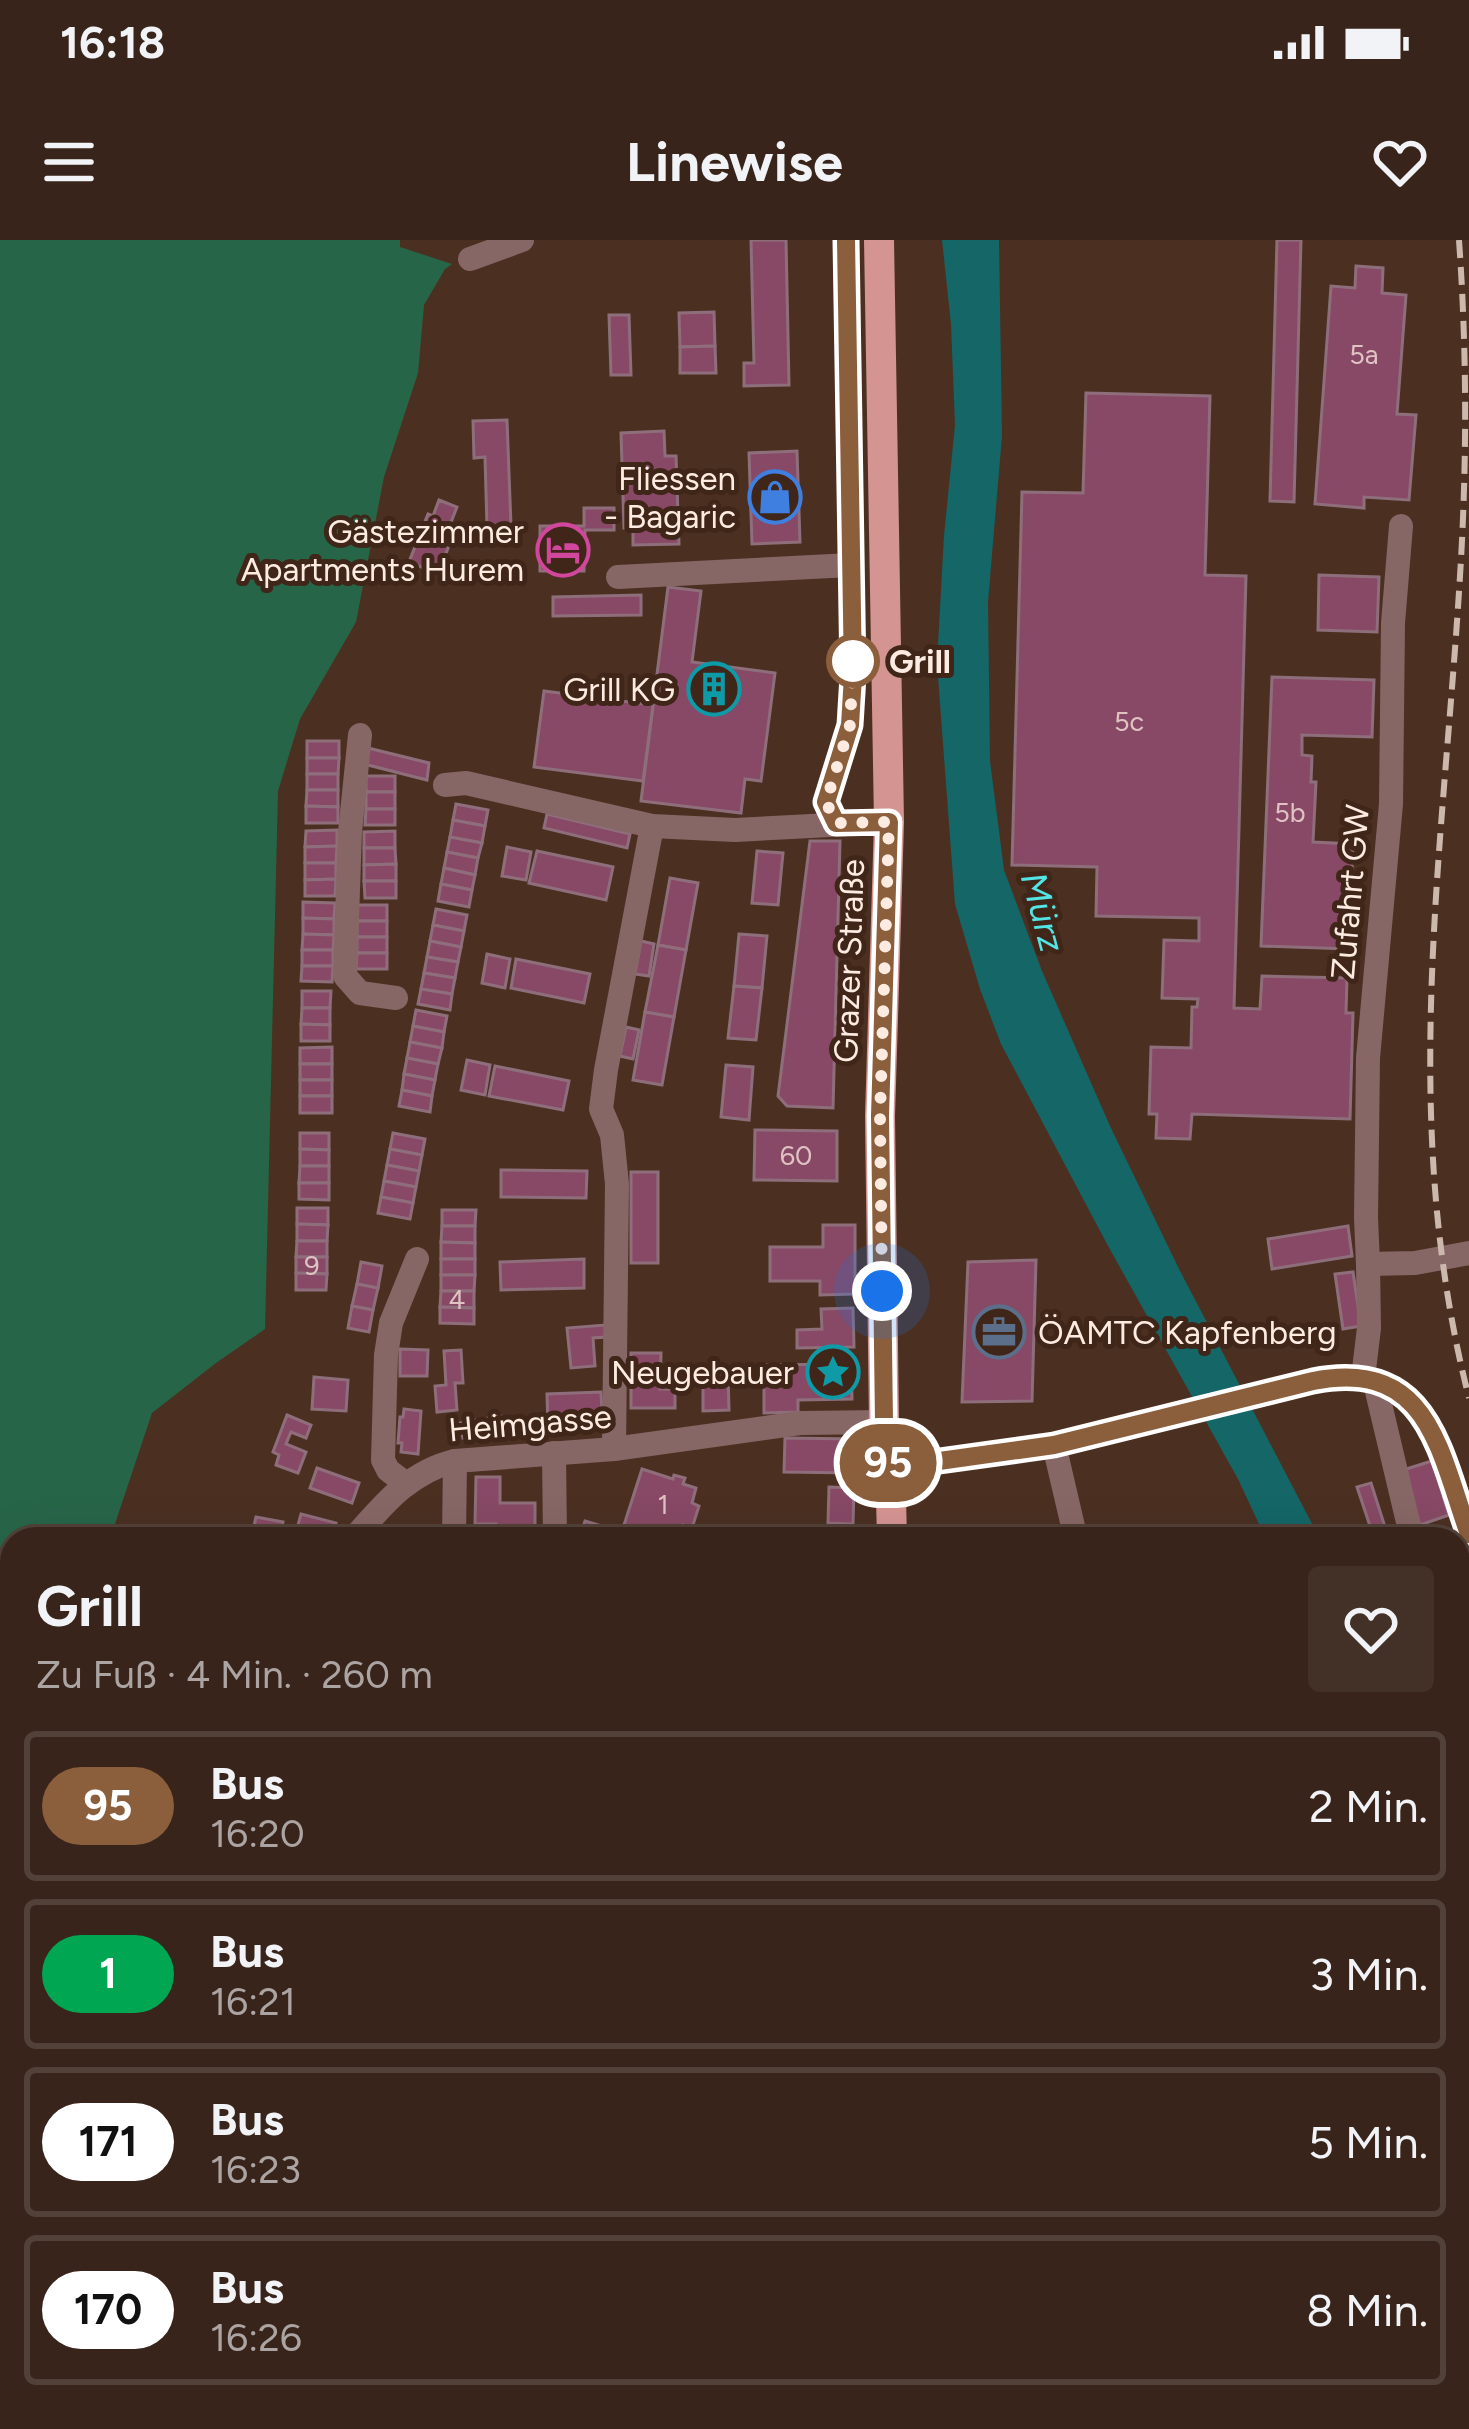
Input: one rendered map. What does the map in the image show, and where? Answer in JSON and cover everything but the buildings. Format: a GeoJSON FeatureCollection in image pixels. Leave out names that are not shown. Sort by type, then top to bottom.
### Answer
{"type":"FeatureCollection","features":[{"type":"Feature","properties":{"kind":"main road","name":"Grazer Straße"},"geometry":{"type":"LineString","coordinates":[[880,240],[889,822],[880,1116],[884,1422],[891,1527]]}},
{"type":"Feature","properties":{"kind":"street"},"geometry":{"type":"LineString","coordinates":[[470,259],[522,240]]}},
{"type":"Feature","properties":{"kind":"street","name":"Grazer Straße"},"geometry":{"type":"LineString","coordinates":[[836,823],[826,802],[850,725],[853,676],[846,240]]}},
{"type":"Feature","properties":{"kind":"street","name":"Zufahrt GW"},"geometry":{"type":"LineString","coordinates":[[1401,526],[1393,623],[1391,804],[1368,1058],[1366,1218],[1369,1380],[1409,1527]]}},
{"type":"Feature","properties":{"kind":"street"},"geometry":{"type":"LineString","coordinates":[[619,577],[851,566]]}},
{"type":"Feature","properties":{"kind":"street"},"geometry":{"type":"LineString","coordinates":[[359,735],[345,976],[360,994],[396,998]]}},
{"type":"Feature","properties":{"kind":"street"},"geometry":{"type":"LineString","coordinates":[[445,785],[466,783],[652,826],[735,830],[889,822]]}},
{"type":"Feature","properties":{"kind":"street"},"geometry":{"type":"LineString","coordinates":[[614,1449],[617,1184],[612,1135],[601,1109],[652,826]]}},
{"type":"Feature","properties":{"kind":"street"},"geometry":{"type":"LineString","coordinates":[[1368,1264],[1415,1263],[1469,1253]]}},
{"type":"Feature","properties":{"kind":"street"},"geometry":{"type":"LineString","coordinates":[[405,1483],[383,1460],[386,1355],[391,1323],[417,1259]]}},
{"type":"Feature","properties":{"kind":"street"},"geometry":{"type":"LineString","coordinates":[[889,1468],[1054,1445],[1338,1376],[1369,1380],[1397,1391],[1425,1417],[1437,1438],[1467,1527]]}},
{"type":"Feature","properties":{"kind":"street","name":"Heimgasse"},"geometry":{"type":"LineString","coordinates":[[364,1527],[405,1483],[431,1466],[454,1461],[614,1449],[800,1423],[884,1422]]}},
{"type":"Feature","properties":{"kind":"street"},"geometry":{"type":"LineString","coordinates":[[1054,1445],[1073,1527]]}},
{"type":"Feature","properties":{"kind":"street"},"geometry":{"type":"LineString","coordinates":[[554,1454],[555,1527]]}},
{"type":"Feature","properties":{"kind":"street"},"geometry":{"type":"LineString","coordinates":[[454,1461],[454,1527]]}},
{"type":"Feature","properties":{"kind":"green space"},"geometry":{"type":"Polygon","coordinates":[[[0,240],[400,240],[400,247],[452,264],[424,305],[418,373],[384,477],[356,622],[300,719],[278,791],[265,1329],[152,1413],[114,1527],[0,1527],[0,240]]]}},
{"type":"Feature","properties":{"kind":"water"},"geometry":{"type":"Polygon","coordinates":[[[942,240],[999,240],[1002,436],[988,602],[990,761],[1004,870],[1110,1126],[1314,1527],[1260,1527],[1001,1044],[980,989],[955,904],[937,663],[955,425],[942,240]]]}},
{"type":"Feature","properties":{"kind":"railway"},"geometry":{"type":"LineString","coordinates":[[1459,240],[1464,492],[1437,886],[1430,1090],[1435,1192],[1448,1295],[1469,1398]]}},
{"type":"Feature","properties":{"kind":"bus line","name":"95"},"geometry":{"type":"LineString","coordinates":[[846,240],[853,676],[850,725],[826,802],[836,823],[889,822],[880,1116],[884,1422],[889,1468],[1054,1445],[1313,1381],[1363,1378],[1397,1391],[1425,1417],[1437,1438],[1467,1527]]}},
{"type":"Feature","properties":{"kind":"place","name":"Fliessen - Bagaric"},"geometry":{"type":"Point","coordinates":[775,497]}},
{"type":"Feature","properties":{"kind":"place","name":"Gästezimmer Apartments Hurem"},"geometry":{"type":"Point","coordinates":[563,550]}},
{"type":"Feature","properties":{"kind":"place","name":"Grill"},"geometry":{"type":"Point","coordinates":[853,661]}},
{"type":"Feature","properties":{"kind":"place","name":"Grill KG"},"geometry":{"type":"Point","coordinates":[714,689]}},
{"type":"Feature","properties":{"kind":"place","name":"ÖAMTC Kapfenberg"},"geometry":{"type":"Point","coordinates":[999,1332]}},
{"type":"Feature","properties":{"kind":"place","name":"Neugebauer"},"geometry":{"type":"Point","coordinates":[833,1372]}},
{"type":"Feature","properties":{"kind":"route"},"geometry":{"type":"LineString","coordinates":[[853,661],[850,725],[826,802],[836,823],[889,822],[880,1116],[882,1291]]}},
{"type":"Feature","properties":{"kind":"water label","name":"Mürz"},"geometry":{"type":"Point","coordinates":[1043,912]}}]}
